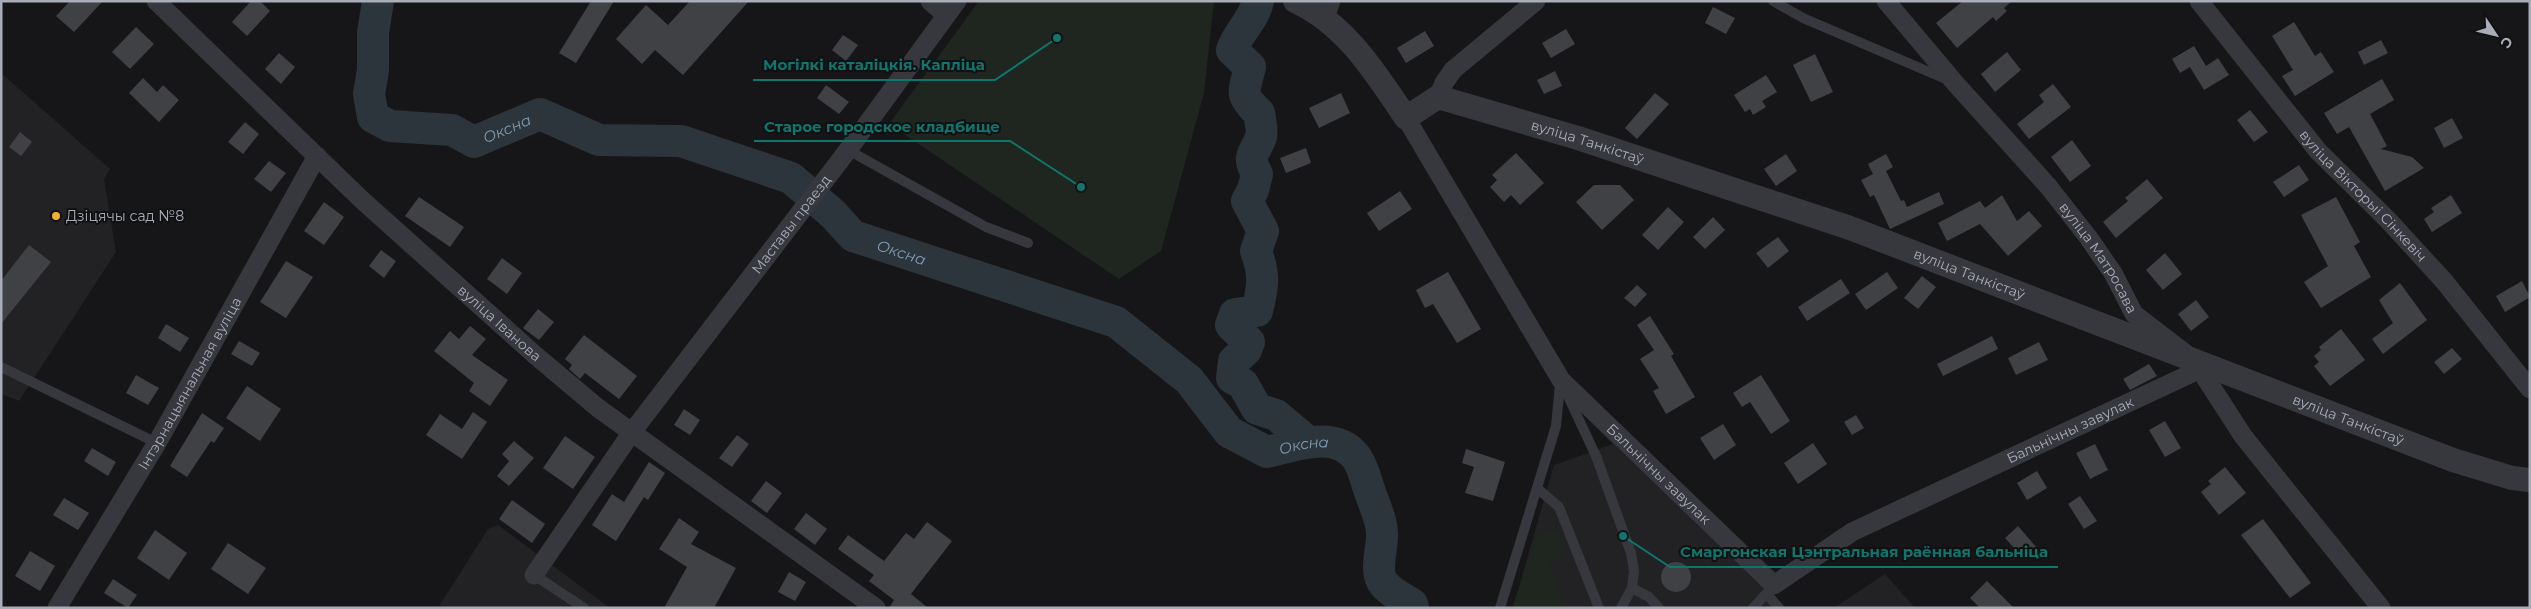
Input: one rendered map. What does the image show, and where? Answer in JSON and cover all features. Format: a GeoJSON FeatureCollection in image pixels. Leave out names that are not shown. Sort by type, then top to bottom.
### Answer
{"type":"FeatureCollection","features":[{"type":"Feature","properties":{"kind":"street","name":"вуліца Іванова"},"geometry":{"type":"LineString","coordinates":[[156,1],[362,200],[535,356],[598,408],[876,608]]}},
{"type":"Feature","properties":{"kind":"street"},"geometry":{"type":"LineString","coordinates":[[930,1],[952,8]]}},
{"type":"Feature","properties":{"kind":"street"},"geometry":{"type":"LineString","coordinates":[[1295,1],[1328,10],[1341,33],[1362,56],[1406,118],[1560,380]]}},
{"type":"Feature","properties":{"kind":"street"},"geometry":{"type":"LineString","coordinates":[[1406,118],[1438,98],[1444,83],[1453,70],[1536,1]]}},
{"type":"Feature","properties":{"kind":"street","name":"вуліца Матросава"},"geometry":{"type":"LineString","coordinates":[[1886,1],[1955,83],[2048,186],[2088,237],[2113,273],[2134,314],[2194,360],[2243,436],[2382,608]]}},
{"type":"Feature","properties":{"kind":"street","name":"вуліца Вікторыі Сінкевіч"},"geometry":{"type":"LineString","coordinates":[[2204,3],[2318,151],[2388,220],[2444,281],[2530,388]]}},
{"type":"Feature","properties":{"kind":"street","name":"Маставы праезд"},"geometry":{"type":"LineString","coordinates":[[534,575],[632,432],[848,150],[952,8]]}},
{"type":"Feature","properties":{"kind":"street","name":"вуліца Танкістаў"},"geometry":{"type":"LineString","coordinates":[[1438,98],[1578,138],[1850,228],[2009,291],[2453,460],[2512,478],[2530,480]]}},
{"type":"Feature","properties":{"kind":"street","name":"Інтэрнацыянальная вуліца"},"geometry":{"type":"LineString","coordinates":[[57,608],[157,443],[317,156]]}},
{"type":"Feature","properties":{"kind":"street","name":"Бальнічны завулак"},"geometry":{"type":"LineString","coordinates":[[1560,380],[1771,590],[1852,532],[2190,374],[2193,369],[2194,360]]}},
{"type":"Feature","properties":{"kind":"lane"},"geometry":{"type":"LineString","coordinates":[[1773,1],[1804,18],[1955,83]]}},
{"type":"Feature","properties":{"kind":"lane"},"geometry":{"type":"LineString","coordinates":[[848,150],[986,227],[1028,243]]}},
{"type":"Feature","properties":{"kind":"lane"},"geometry":{"type":"LineString","coordinates":[[1,367],[157,443]]}},
{"type":"Feature","properties":{"kind":"lane"},"geometry":{"type":"LineString","coordinates":[[1500,608],[1556,426],[1560,380]]}},
{"type":"Feature","properties":{"kind":"lane"},"geometry":{"type":"LineString","coordinates":[[1560,380],[1596,456],[1631,554],[1634,572],[1632,588],[1621,608]]}},
{"type":"Feature","properties":{"kind":"lane"},"geometry":{"type":"LineString","coordinates":[[1537,488],[1559,507],[1599,608]]}},
{"type":"Feature","properties":{"kind":"lane"},"geometry":{"type":"LineString","coordinates":[[534,575],[584,608]]}},
{"type":"Feature","properties":{"kind":"lane"},"geometry":{"type":"LineString","coordinates":[[1632,588],[1649,597],[1659,608]]}},
{"type":"Feature","properties":{"kind":"lane"},"geometry":{"type":"LineString","coordinates":[[1753,608],[1771,590],[1779,608]]}},
{"type":"Feature","properties":{"kind":"shaded area"},"geometry":{"type":"Polygon","coordinates":[[[979,1],[1214,1],[1204,93],[1161,251],[1119,279],[889,124],[979,1]]]}},
{"type":"Feature","properties":{"kind":"shaded area","name":"Дзіцячы сад №8"},"geometry":{"type":"Polygon","coordinates":[[[1,73],[110,169],[104,179],[116,252],[19,401],[1,394],[1,73]]]}},
{"type":"Feature","properties":{"kind":"shaded area"},"geometry":{"type":"Polygon","coordinates":[[[1613,444],[1787,608],[1513,608],[1554,465],[1613,444]]]}},
{"type":"Feature","properties":{"kind":"shaded area"},"geometry":{"type":"Polygon","coordinates":[[[498,525],[610,608],[438,608],[488,529],[498,525]]]}},
{"type":"Feature","properties":{"kind":"shaded area"},"geometry":{"type":"Polygon","coordinates":[[[1548,531],[1560,533],[1566,543],[1562,557],[1556,561],[1549,562],[1565,608],[1512,608],[1535,542],[1538,536],[1548,531]]]}},
{"type":"Feature","properties":{"kind":"shaded area"},"geometry":{"type":"Polygon","coordinates":[[[1885,574],[1915,608],[1834,608],[1885,574]]]}},
{"type":"Feature","properties":{"kind":"building"},"geometry":{"type":"Polygon","coordinates":[[[70,1],[103,1],[74,32],[56,16],[70,1]]]}},
{"type":"Feature","properties":{"kind":"building"},"geometry":{"type":"Polygon","coordinates":[[[251,1],[260,1],[270,11],[247,36],[232,22],[251,1]]]}},
{"type":"Feature","properties":{"kind":"building"},"geometry":{"type":"Polygon","coordinates":[[[591,1],[614,1],[576,63],[559,53],[591,1]]]}},
{"type":"Feature","properties":{"kind":"building"},"geometry":{"type":"Polygon","coordinates":[[[690,1],[749,1],[683,75],[655,50],[642,64],[616,39],[646,5],[668,25],[690,1]]]}},
{"type":"Feature","properties":{"kind":"building"},"geometry":{"type":"Polygon","coordinates":[[[1963,1],[2012,1],[2004,8],[2007,11],[1996,21],[1993,17],[1957,48],[1936,23],[1963,1]]]}},
{"type":"Feature","properties":{"kind":"building"},"geometry":{"type":"Polygon","coordinates":[[[1713,7],[1735,18],[1726,34],[1705,23],[1713,7]]]}},
{"type":"Feature","properties":{"kind":"building"},"geometry":{"type":"Polygon","coordinates":[[[2294,22],[2315,56],[2321,52],[2334,72],[2295,96],[2282,76],[2293,70],[2272,36],[2294,22]]]}},
{"type":"Feature","properties":{"kind":"building"},"geometry":{"type":"Polygon","coordinates":[[[136,27],[154,44],[130,69],[112,52],[136,27]]]}},
{"type":"Feature","properties":{"kind":"building"},"geometry":{"type":"Polygon","coordinates":[[[1566,29],[1575,44],[1551,58],[1542,43],[1566,29]]]}},
{"type":"Feature","properties":{"kind":"building"},"geometry":{"type":"Polygon","coordinates":[[[1425,31],[1434,46],[1406,63],[1397,48],[1425,31]]]}},
{"type":"Feature","properties":{"kind":"building"},"geometry":{"type":"Polygon","coordinates":[[[843,35],[858,45],[846,61],[832,50],[843,35]]]}},
{"type":"Feature","properties":{"kind":"building"},"geometry":{"type":"Polygon","coordinates":[[[2381,40],[2388,53],[2364,65],[2358,52],[2381,40]]]}},
{"type":"Feature","properties":{"kind":"building"},"geometry":{"type":"Polygon","coordinates":[[[2194,46],[2206,66],[2218,58],[2229,75],[2204,90],[2190,67],[2180,73],[2172,59],[2194,46]]]}},
{"type":"Feature","properties":{"kind":"building"},"geometry":{"type":"Polygon","coordinates":[[[2007,52],[2021,70],[1995,92],[1981,74],[2007,52]]]}},
{"type":"Feature","properties":{"kind":"building"},"geometry":{"type":"Polygon","coordinates":[[[279,53],[295,67],[281,84],[265,69],[279,53]]]}},
{"type":"Feature","properties":{"kind":"building"},"geometry":{"type":"Polygon","coordinates":[[[1815,54],[1833,92],[1811,102],[1793,65],[1815,54]]]}},
{"type":"Feature","properties":{"kind":"building"},"geometry":{"type":"Polygon","coordinates":[[[1555,71],[1562,86],[1544,94],[1537,80],[1555,71]]]}},
{"type":"Feature","properties":{"kind":"building"},"geometry":{"type":"Polygon","coordinates":[[[1766,75],[1777,92],[1762,101],[1766,107],[1753,115],[1750,109],[1745,112],[1734,95],[1766,75]]]}},
{"type":"Feature","properties":{"kind":"building"},"geometry":{"type":"Polygon","coordinates":[[[143,78],[157,92],[163,85],[179,100],[159,122],[129,93],[143,78]]]}},
{"type":"Feature","properties":{"kind":"building"},"geometry":{"type":"Polygon","coordinates":[[[2382,79],[2394,100],[2370,114],[2387,146],[2381,149],[2412,157],[2424,168],[2385,191],[2349,127],[2337,134],[2324,113],[2382,79]]]}},
{"type":"Feature","properties":{"kind":"building"},"geometry":{"type":"Polygon","coordinates":[[[2053,84],[2071,107],[2029,139],[2017,124],[2044,102],[2039,95],[2053,84]]]}},
{"type":"Feature","properties":{"kind":"building"},"geometry":{"type":"Polygon","coordinates":[[[826,85],[849,102],[839,114],[817,98],[826,85]]]}},
{"type":"Feature","properties":{"kind":"building"},"geometry":{"type":"Polygon","coordinates":[[[1341,93],[1350,113],[1319,128],[1309,108],[1341,93]]]}},
{"type":"Feature","properties":{"kind":"building"},"geometry":{"type":"Polygon","coordinates":[[[1655,93],[1669,104],[1637,139],[1625,128],[1655,93]]]}},
{"type":"Feature","properties":{"kind":"building"},"geometry":{"type":"Polygon","coordinates":[[[2250,110],[2268,132],[2254,142],[2237,120],[2250,110]]]}},
{"type":"Feature","properties":{"kind":"building"},"geometry":{"type":"Polygon","coordinates":[[[2452,118],[2463,138],[2444,148],[2434,128],[2452,118]]]}},
{"type":"Feature","properties":{"kind":"building"},"geometry":{"type":"Polygon","coordinates":[[[245,122],[259,134],[243,154],[228,142],[245,122]]]}},
{"type":"Feature","properties":{"kind":"building"},"geometry":{"type":"Polygon","coordinates":[[[20,132],[32,142],[21,156],[9,147],[20,132]]]}},
{"type":"Feature","properties":{"kind":"building"},"geometry":{"type":"Polygon","coordinates":[[[2072,140],[2091,166],[2070,182],[2051,157],[2072,140]]]}},
{"type":"Feature","properties":{"kind":"building"},"geometry":{"type":"Polygon","coordinates":[[[1306,148],[1311,163],[1286,173],[1280,158],[1306,148]]]}},
{"type":"Feature","properties":{"kind":"building"},"geometry":{"type":"Polygon","coordinates":[[[1516,153],[1544,183],[1520,205],[1511,195],[1504,202],[1490,187],[1497,180],[1492,175],[1516,153]]]}},
{"type":"Feature","properties":{"kind":"building"},"geometry":{"type":"Polygon","coordinates":[[[1786,154],[1797,171],[1776,186],[1764,169],[1786,154]]]}},
{"type":"Feature","properties":{"kind":"building"},"geometry":{"type":"Polygon","coordinates":[[[1886,154],[1893,167],[1886,171],[1901,201],[1904,200],[1907,207],[1939,192],[1944,204],[1890,229],[1874,195],[1870,197],[1861,180],[1873,174],[1868,164],[1886,154]]]}},
{"type":"Feature","properties":{"kind":"building"},"geometry":{"type":"Polygon","coordinates":[[[269,161],[286,173],[271,192],[254,179],[269,161]]]}},
{"type":"Feature","properties":{"kind":"building"},"geometry":{"type":"Polygon","coordinates":[[[2299,165],[2309,180],[2284,197],[2273,182],[2299,165]]]}},
{"type":"Feature","properties":{"kind":"building"},"geometry":{"type":"Polygon","coordinates":[[[2147,179],[2163,198],[2116,238],[2103,222],[2128,201],[2125,198],[2147,179]]]}},
{"type":"Feature","properties":{"kind":"building"},"geometry":{"type":"Polygon","coordinates":[[[1594,185],[1620,185],[1634,200],[1602,230],[1576,202],[1594,185]]]}},
{"type":"Feature","properties":{"kind":"building"},"geometry":{"type":"Polygon","coordinates":[[[1400,191],[1412,209],[1379,231],[1367,213],[1400,191]]]}},
{"type":"Feature","properties":{"kind":"building"},"geometry":{"type":"Polygon","coordinates":[[[2002,195],[2017,221],[2029,211],[2042,226],[2008,256],[1980,224],[1947,241],[1938,223],[1980,201],[1985,208],[2002,195]]]}},
{"type":"Feature","properties":{"kind":"building"},"geometry":{"type":"Polygon","coordinates":[[[2451,195],[2462,213],[2432,232],[2424,219],[2434,212],[2431,208],[2451,195]]]}},
{"type":"Feature","properties":{"kind":"building"},"geometry":{"type":"Polygon","coordinates":[[[419,197],[464,227],[450,247],[405,216],[419,197]]]}},
{"type":"Feature","properties":{"kind":"building"},"geometry":{"type":"Polygon","coordinates":[[[2336,197],[2360,242],[2354,246],[2371,277],[2321,308],[2304,282],[2328,266],[2301,215],[2336,197]]]}},
{"type":"Feature","properties":{"kind":"building"},"geometry":{"type":"Polygon","coordinates":[[[324,202],[344,217],[324,245],[304,231],[324,202]]]}},
{"type":"Feature","properties":{"kind":"building"},"geometry":{"type":"Polygon","coordinates":[[[1668,207],[1684,222],[1658,250],[1642,235],[1668,207]]]}},
{"type":"Feature","properties":{"kind":"building"},"geometry":{"type":"Polygon","coordinates":[[[1713,217],[1725,230],[1705,249],[1693,237],[1713,217]]]}},
{"type":"Feature","properties":{"kind":"building"},"geometry":{"type":"Polygon","coordinates":[[[1778,237],[1789,251],[1768,268],[1756,253],[1778,237]]]}},
{"type":"Feature","properties":{"kind":"building","name":"Дзіцячы сад №8"},"geometry":{"type":"Polygon","coordinates":[[[29,245],[51,262],[1,324],[1,281],[29,245]]]}},
{"type":"Feature","properties":{"kind":"building"},"geometry":{"type":"Polygon","coordinates":[[[381,250],[396,261],[384,278],[369,266],[381,250]]]}},
{"type":"Feature","properties":{"kind":"building"},"geometry":{"type":"Polygon","coordinates":[[[2165,253],[2182,274],[2163,290],[2146,270],[2165,253]]]}},
{"type":"Feature","properties":{"kind":"building"},"geometry":{"type":"Polygon","coordinates":[[[502,258],[522,273],[507,294],[487,279],[502,258]]]}},
{"type":"Feature","properties":{"kind":"building"},"geometry":{"type":"Polygon","coordinates":[[[286,261],[313,277],[286,318],[260,302],[286,261]]]}},
{"type":"Feature","properties":{"kind":"building"},"geometry":{"type":"Polygon","coordinates":[[[1448,272],[1481,329],[1457,343],[1433,304],[1425,308],[1416,290],[1448,272]]]}},
{"type":"Feature","properties":{"kind":"building"},"geometry":{"type":"Polygon","coordinates":[[[1887,272],[1898,288],[1866,310],[1855,294],[1887,272]]]}},
{"type":"Feature","properties":{"kind":"building"},"geometry":{"type":"Polygon","coordinates":[[[1922,276],[1936,287],[1918,309],[1904,298],[1922,276]]]}},
{"type":"Feature","properties":{"kind":"building"},"geometry":{"type":"Polygon","coordinates":[[[1841,279],[1850,293],[1807,321],[1798,307],[1841,279]]]}},
{"type":"Feature","properties":{"kind":"building"},"geometry":{"type":"Polygon","coordinates":[[[2522,281],[2530,297],[2505,312],[2496,296],[2522,281]]]}},
{"type":"Feature","properties":{"kind":"building"},"geometry":{"type":"Polygon","coordinates":[[[2400,283],[2427,320],[2383,354],[2372,339],[2393,323],[2379,300],[2400,283]]]}},
{"type":"Feature","properties":{"kind":"building"},"geometry":{"type":"Polygon","coordinates":[[[1637,285],[1647,294],[1635,307],[1624,298],[1637,285]]]}},
{"type":"Feature","properties":{"kind":"building"},"geometry":{"type":"Polygon","coordinates":[[[2196,300],[2209,317],[2191,331],[2178,314],[2196,300]]]}},
{"type":"Feature","properties":{"kind":"building"},"geometry":{"type":"Polygon","coordinates":[[[538,309],[554,322],[539,340],[523,328],[538,309]]]}},
{"type":"Feature","properties":{"kind":"building"},"geometry":{"type":"Polygon","coordinates":[[[1650,316],[1674,354],[1671,356],[1695,397],[1666,414],[1653,391],[1659,388],[1640,359],[1654,350],[1637,325],[1650,316]]]}},
{"type":"Feature","properties":{"kind":"building"},"geometry":{"type":"Polygon","coordinates":[[[166,324],[189,338],[180,352],[158,338],[166,324]]]}},
{"type":"Feature","properties":{"kind":"building"},"geometry":{"type":"Polygon","coordinates":[[[470,326],[486,339],[472,355],[508,380],[490,406],[469,391],[474,383],[434,351],[450,331],[459,339],[470,326]]]}},
{"type":"Feature","properties":{"kind":"building"},"geometry":{"type":"Polygon","coordinates":[[[2341,329],[2365,360],[2330,386],[2314,366],[2319,362],[2314,356],[2321,350],[2319,347],[2341,329]]]}},
{"type":"Feature","properties":{"kind":"building"},"geometry":{"type":"Polygon","coordinates":[[[584,335],[637,376],[619,399],[585,373],[580,379],[569,369],[572,365],[565,359],[584,335]]]}},
{"type":"Feature","properties":{"kind":"building"},"geometry":{"type":"Polygon","coordinates":[[[1992,336],[1998,349],[1943,376],[1937,364],[1992,336]]]}},
{"type":"Feature","properties":{"kind":"building"},"geometry":{"type":"Polygon","coordinates":[[[239,341],[260,353],[252,366],[231,354],[239,341]]]}},
{"type":"Feature","properties":{"kind":"building"},"geometry":{"type":"Polygon","coordinates":[[[2039,342],[2048,360],[2016,375],[2008,358],[2039,342]]]}},
{"type":"Feature","properties":{"kind":"building"},"geometry":{"type":"Polygon","coordinates":[[[2452,348],[2462,359],[2444,374],[2434,362],[2452,348]]]}},
{"type":"Feature","properties":{"kind":"building"},"geometry":{"type":"Polygon","coordinates":[[[2149,364],[2157,376],[2130,390],[2123,379],[2149,364]]]}},
{"type":"Feature","properties":{"kind":"building"},"geometry":{"type":"Polygon","coordinates":[[[136,375],[159,388],[148,405],[126,393],[136,375]]]}},
{"type":"Feature","properties":{"kind":"building"},"geometry":{"type":"Polygon","coordinates":[[[1761,375],[1790,421],[1771,434],[1750,402],[1742,407],[1733,393],[1761,375]]]}},
{"type":"Feature","properties":{"kind":"building"},"geometry":{"type":"Polygon","coordinates":[[[247,386],[281,409],[260,441],[226,418],[247,386]]]}},
{"type":"Feature","properties":{"kind":"building"},"geometry":{"type":"Polygon","coordinates":[[[684,409],[700,420],[690,435],[674,425],[684,409]]]}},
{"type":"Feature","properties":{"kind":"building"},"geometry":{"type":"Polygon","coordinates":[[[473,412],[487,422],[462,459],[426,435],[440,414],[462,429],[473,412]]]}},
{"type":"Feature","properties":{"kind":"building"},"geometry":{"type":"Polygon","coordinates":[[[202,413],[224,428],[214,443],[211,441],[187,477],[170,466],[202,413]]]}},
{"type":"Feature","properties":{"kind":"building"},"geometry":{"type":"Polygon","coordinates":[[[1856,415],[1864,428],[1852,435],[1844,422],[1856,415]]]}},
{"type":"Feature","properties":{"kind":"building"},"geometry":{"type":"Polygon","coordinates":[[[2165,421],[2181,448],[2165,457],[2149,430],[2165,421]]]}},
{"type":"Feature","properties":{"kind":"building"},"geometry":{"type":"Polygon","coordinates":[[[1723,424],[1736,445],[1714,460],[1700,438],[1723,424]]]}},
{"type":"Feature","properties":{"kind":"building"},"geometry":{"type":"Polygon","coordinates":[[[737,435],[749,444],[732,467],[719,458],[737,435]]]}},
{"type":"Feature","properties":{"kind":"building"},"geometry":{"type":"Polygon","coordinates":[[[565,436],[595,457],[573,489],[543,468],[565,436]]]}},
{"type":"Feature","properties":{"kind":"building"},"geometry":{"type":"Polygon","coordinates":[[[514,441],[534,458],[509,486],[497,476],[509,461],[502,454],[514,441]]]}},
{"type":"Feature","properties":{"kind":"building"},"geometry":{"type":"Polygon","coordinates":[[[1813,443],[1827,464],[1798,484],[1784,463],[1813,443]]]}},
{"type":"Feature","properties":{"kind":"building"},"geometry":{"type":"Polygon","coordinates":[[[2095,444],[2108,470],[2090,479],[2076,453],[2095,444]]]}},
{"type":"Feature","properties":{"kind":"building"},"geometry":{"type":"Polygon","coordinates":[[[92,448],[116,462],[108,476],[84,461],[92,448]]]}},
{"type":"Feature","properties":{"kind":"building"},"geometry":{"type":"Polygon","coordinates":[[[1466,449],[1505,462],[1493,501],[1465,493],[1474,467],[1462,463],[1466,449]]]}},
{"type":"Feature","properties":{"kind":"building"},"geometry":{"type":"Polygon","coordinates":[[[649,462],[665,473],[648,500],[644,497],[616,541],[592,525],[612,494],[624,502],[649,462]]]}},
{"type":"Feature","properties":{"kind":"building"},"geometry":{"type":"Polygon","coordinates":[[[2225,467],[2246,493],[2219,515],[2201,492],[2211,484],[2208,481],[2225,467]]]}},
{"type":"Feature","properties":{"kind":"building"},"geometry":{"type":"Polygon","coordinates":[[[2037,471],[2047,488],[2027,500],[2017,483],[2037,471]]]}},
{"type":"Feature","properties":{"kind":"building"},"geometry":{"type":"Polygon","coordinates":[[[766,481],[782,493],[767,513],[751,501],[766,481]]]}},
{"type":"Feature","properties":{"kind":"building"},"geometry":{"type":"Polygon","coordinates":[[[2080,496],[2097,521],[2084,529],[2068,504],[2080,496]]]}},
{"type":"Feature","properties":{"kind":"building"},"geometry":{"type":"Polygon","coordinates":[[[64,498],[89,513],[78,530],[53,515],[64,498]]]}},
{"type":"Feature","properties":{"kind":"building"},"geometry":{"type":"Polygon","coordinates":[[[512,500],[545,524],[532,543],[499,519],[512,500]]]}},
{"type":"Feature","properties":{"kind":"building"},"geometry":{"type":"Polygon","coordinates":[[[806,513],[827,529],[815,545],[794,529],[806,513]]]}},
{"type":"Feature","properties":{"kind":"building"},"geometry":{"type":"Polygon","coordinates":[[[679,518],[699,532],[691,544],[736,568],[714,608],[664,608],[687,567],[659,549],[679,518]]]}},
{"type":"Feature","properties":{"kind":"building"},"geometry":{"type":"Polygon","coordinates":[[[2263,519],[2311,583],[2290,598],[2241,535],[2263,519]]]}},
{"type":"Feature","properties":{"kind":"building"},"geometry":{"type":"Polygon","coordinates":[[[927,522],[952,541],[911,594],[928,608],[889,608],[894,600],[869,581],[874,575],[838,549],[848,535],[884,561],[906,533],[914,539],[927,522]]]}},
{"type":"Feature","properties":{"kind":"building"},"geometry":{"type":"Polygon","coordinates":[[[2018,526],[2037,548],[2024,559],[2005,538],[2018,526]]]}},
{"type":"Feature","properties":{"kind":"building"},"geometry":{"type":"Polygon","coordinates":[[[155,530],[187,553],[169,580],[137,558],[155,530]]]}},
{"type":"Feature","properties":{"kind":"building"},"geometry":{"type":"Polygon","coordinates":[[[228,543],[266,568],[248,594],[211,569],[228,543]]]}},
{"type":"Feature","properties":{"kind":"building"},"geometry":{"type":"Polygon","coordinates":[[[30,551],[55,566],[40,591],[15,576],[30,551]]]}},
{"type":"Feature","properties":{"kind":"building"},"geometry":{"type":"Polygon","coordinates":[[[1676,562],[1687,566],[1691,577],[1687,588],[1676,592],[1665,588],[1661,577],[1665,566],[1676,562]]]}},
{"type":"Feature","properties":{"kind":"building"},"geometry":{"type":"Polygon","coordinates":[[[789,572],[806,582],[795,601],[778,592],[789,572]]]}},
{"type":"Feature","properties":{"kind":"building"},"geometry":{"type":"Polygon","coordinates":[[[113,579],[137,595],[128,608],[104,593],[113,579]]]}},
{"type":"Feature","properties":{"kind":"building"},"geometry":{"type":"Polygon","coordinates":[[[1987,581],[2014,608],[1980,608],[1970,598],[1987,581]]]}},
{"type":"Feature","properties":{"kind":"waterway","name":"Оксна"},"geometry":{"type":"LineString","coordinates":[[378,1],[373,33],[373,70],[369,94],[373,117],[390,126],[452,130],[474,142],[540,114],[599,140],[681,141],[791,178],[833,214],[853,236],[1116,322],[1189,380],[1229,432],[1267,452],[1314,442],[1326,442],[1347,448],[1361,465],[1380,519],[1382,542],[1379,574],[1381,579],[1390,590],[1412,604],[1413,608]]}},
{"type":"Feature","properties":{"kind":"waterway"},"geometry":{"type":"LineString","coordinates":[[1258,1],[1253,14],[1232,50],[1250,67],[1245,93],[1248,101],[1259,113],[1262,132],[1252,158],[1257,174],[1253,190],[1247,201],[1263,231],[1256,251],[1261,267],[1262,288],[1257,311],[1235,314],[1231,325],[1249,342],[1246,350],[1234,361],[1232,378],[1243,384],[1257,409],[1276,415],[1308,442]]}},
{"type":"Feature","properties":{"kind":"place","name":"Могілкі каталіцкія. Капліца"},"geometry":{"type":"Point","coordinates":[1057,38]}},
{"type":"Feature","properties":{"kind":"place","name":"Старое городское кладбище"},"geometry":{"type":"Point","coordinates":[1081,187]}},
{"type":"Feature","properties":{"kind":"place","name":"Дзіцячы сад №8"},"geometry":{"type":"Point","coordinates":[56,216]}},
{"type":"Feature","properties":{"kind":"place","name":"Смаргонская Цэнтральная раённая бальніца"},"geometry":{"type":"Point","coordinates":[1623,536]}}]}
